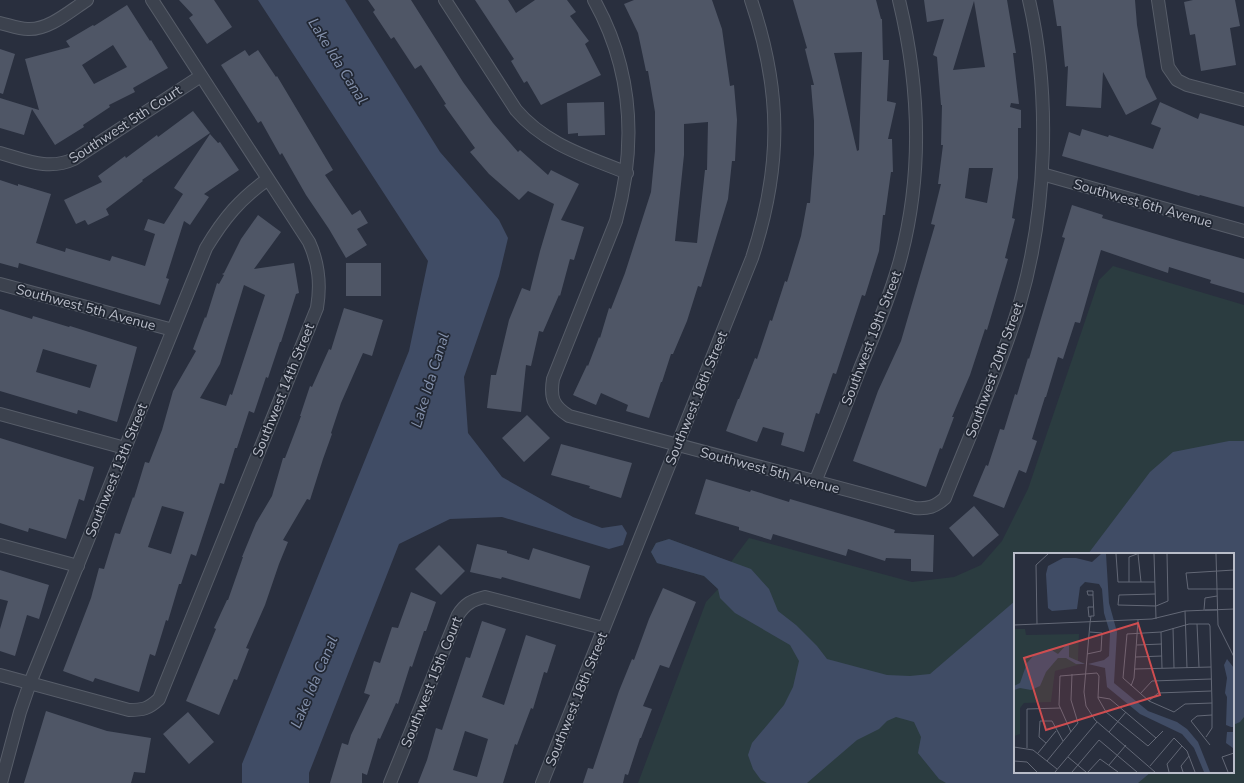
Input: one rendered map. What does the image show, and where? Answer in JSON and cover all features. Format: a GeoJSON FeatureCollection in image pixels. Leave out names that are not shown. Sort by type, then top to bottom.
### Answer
{"type":"FeatureCollection","features":[{"type":"Feature","properties":{"kind":"street"},"geometry":{"type":"LineString","coordinates":[[0,23],[29,29],[40,28],[50,24],[87,0]]}},
{"type":"Feature","properties":{"kind":"street","name":"Southwest 14th Street"},"geometry":{"type":"LineString","coordinates":[[30,683],[129,710],[140,710],[151,707],[159,699],[317,308],[320,286],[317,263],[309,242],[152,0]]}},
{"type":"Feature","properties":{"kind":"street"},"geometry":{"type":"LineString","coordinates":[[445,0],[516,110],[523,118],[539,132],[557,144],[627,173]]}},
{"type":"Feature","properties":{"kind":"street","name":"Southwest 5th Avenue"},"geometry":{"type":"LineString","coordinates":[[594,0],[608,28],[620,62],[627,96],[630,131],[627,173],[616,221],[553,379],[551,390],[553,401],[560,410],[569,416],[915,508],[926,509],[936,505],[945,498]]}},
{"type":"Feature","properties":{"kind":"street","name":"Southwest 18th Street"},"geometry":{"type":"LineString","coordinates":[[542,783],[752,258],[761,232],[770,192],[774,151],[774,110],[772,82],[764,42],[751,0]]}},
{"type":"Feature","properties":{"kind":"street","name":"Southwest 19th Street"},"geometry":{"type":"LineString","coordinates":[[815,482],[886,304],[899,263],[908,221],[916,157],[916,114],[913,71],[906,28],[899,0]]}},
{"type":"Feature","properties":{"kind":"street","name":"Southwest 20th Street"},"geometry":{"type":"LineString","coordinates":[[945,498],[1005,349],[1020,303],[1030,257],[1042,174],[1043,125],[1041,77],[1029,0]]}},
{"type":"Feature","properties":{"kind":"street"},"geometry":{"type":"LineString","coordinates":[[1158,0],[1168,66],[1177,80],[1187,85],[1244,100]]}},
{"type":"Feature","properties":{"kind":"street","name":"Southwest 5th Court"},"geometry":{"type":"LineString","coordinates":[[0,153],[43,165],[54,166],[64,163],[74,159],[201,76]]}},
{"type":"Feature","properties":{"kind":"street","name":"Southwest 6th Avenue"},"geometry":{"type":"LineString","coordinates":[[1042,174],[1244,231]]}},
{"type":"Feature","properties":{"kind":"street","name":"Southwest 13th Street"},"geometry":{"type":"LineString","coordinates":[[1,783],[20,712],[30,683],[206,248],[219,227],[235,207],[268,178]]}},
{"type":"Feature","properties":{"kind":"street","name":"Southwest 5th Avenue"},"geometry":{"type":"LineString","coordinates":[[0,284],[173,330]]}},
{"type":"Feature","properties":{"kind":"street"},"geometry":{"type":"LineString","coordinates":[[0,414],[125,448]]}},
{"type":"Feature","properties":{"kind":"street"},"geometry":{"type":"LineString","coordinates":[[0,545],[78,566]]}},
{"type":"Feature","properties":{"kind":"street","name":"Southwest 15th Court"},"geometry":{"type":"LineString","coordinates":[[390,783],[455,622],[464,605],[474,599],[485,597],[604,628]]}},
{"type":"Feature","properties":{"kind":"street"},"geometry":{"type":"LineString","coordinates":[[0,675],[30,683]]}},
{"type":"Feature","properties":{"kind":"shaded area"},"geometry":{"type":"Polygon","coordinates":[[[1113,266],[1244,305],[1244,783],[638,783],[706,602],[718,589],[704,576],[657,563],[651,552],[656,543],[669,539],[731,562],[749,538],[912,582],[954,577],[981,565],[1002,541],[1028,489],[1099,280],[1113,266]]]}},
{"type":"Feature","properties":{"kind":"water","name":"Lake Ida Canal"},"geometry":{"type":"Polygon","coordinates":[[[258,0],[345,0],[440,152],[499,220],[508,238],[499,276],[464,377],[468,433],[502,477],[573,517],[602,528],[622,525],[627,533],[623,545],[609,549],[502,517],[450,519],[399,544],[309,773],[309,783],[242,783],[242,764],[409,351],[428,261],[258,0]]]}},
{"type":"Feature","properties":{"kind":"water"},"geometry":{"type":"Polygon","coordinates":[[[1229,441],[1244,441],[1244,717],[1240,722],[1234,725],[1234,553],[1089,553],[1150,472],[1173,452],[1229,441]]]}},
{"type":"Feature","properties":{"kind":"water"},"geometry":{"type":"Polygon","coordinates":[[[669,539],[751,569],[769,589],[778,611],[796,625],[817,646],[827,659],[887,675],[910,676],[930,674],[1014,602],[1014,773],[1150,773],[1138,783],[946,783],[939,779],[918,753],[921,737],[914,722],[896,717],[887,721],[879,729],[857,740],[807,783],[767,783],[761,780],[753,769],[748,755],[752,743],[784,705],[793,687],[799,661],[790,645],[735,613],[720,598],[718,589],[704,576],[657,563],[651,552],[656,543],[669,539]]]}},
{"type":"Feature","properties":{"kind":"building"},"geometry":{"type":"Polygon","coordinates":[[[179,0],[214,0],[232,27],[207,44],[189,18],[193,15],[179,0]]]}},
{"type":"Feature","properties":{"kind":"building"},"geometry":{"type":"Polygon","coordinates":[[[368,0],[411,0],[463,82],[493,123],[518,152],[520,150],[548,175],[551,170],[579,184],[561,220],[584,227],[574,260],[570,259],[560,296],[559,295],[543,332],[539,331],[531,366],[526,365],[521,412],[487,408],[491,375],[496,375],[509,320],[522,288],[530,291],[554,204],[528,191],[519,200],[489,174],[470,152],[475,148],[444,105],[446,104],[421,65],[415,69],[394,37],[391,39],[373,12],[375,10],[368,0]]]}},
{"type":"Feature","properties":{"kind":"building"},"geometry":{"type":"Polygon","coordinates":[[[475,0],[508,0],[516,13],[535,0],[567,0],[576,12],[570,16],[589,41],[585,44],[601,75],[541,105],[527,81],[524,83],[511,61],[514,59],[475,0]]]}},
{"type":"Feature","properties":{"kind":"building"},"geometry":{"type":"Polygon","coordinates":[[[634,0],[712,0],[722,29],[730,86],[734,85],[737,120],[735,161],[732,161],[728,199],[701,287],[698,286],[687,321],[673,354],[671,354],[649,418],[626,411],[628,405],[601,393],[596,405],[573,395],[587,365],[588,366],[599,337],[600,338],[609,308],[611,309],[625,273],[651,192],[655,151],[655,112],[648,71],[646,71],[638,33],[624,4],[634,0]],[[708,122],[684,124],[684,155],[675,241],[697,243],[705,170],[707,170],[708,122]]]}},
{"type":"Feature","properties":{"kind":"building"},"geometry":{"type":"Polygon","coordinates":[[[793,0],[876,0],[882,19],[883,60],[889,60],[887,101],[896,103],[888,139],[892,139],[893,172],[891,172],[885,215],[883,215],[879,251],[865,296],[862,295],[836,374],[833,373],[819,414],[816,413],[804,452],[781,445],[784,433],[763,427],[757,442],[726,431],[755,358],[757,359],[770,320],[772,321],[785,281],[787,282],[801,236],[807,203],[810,203],[814,154],[814,121],[811,85],[814,85],[805,49],[807,48],[793,0]],[[862,52],[834,53],[857,151],[859,150],[862,52]]]}},
{"type":"Feature","properties":{"kind":"building"},"geometry":{"type":"Polygon","coordinates":[[[924,0],[1007,0],[1016,53],[1013,53],[1019,104],[1011,103],[1010,107],[1021,110],[1021,128],[1018,128],[1018,178],[1012,218],[1015,219],[1005,258],[1008,259],[987,330],[985,329],[970,375],[952,417],[954,417],[942,449],[940,448],[926,487],[853,461],[878,391],[901,341],[935,225],[931,224],[941,184],[938,184],[943,145],[941,145],[942,105],[937,57],[933,55],[944,19],[927,22],[924,0]],[[974,1],[953,70],[985,67],[974,1]],[[969,168],[965,198],[987,203],[993,168],[969,168]]]}},
{"type":"Feature","properties":{"kind":"building"},"geometry":{"type":"Polygon","coordinates":[[[1053,0],[1135,0],[1137,25],[1146,77],[1157,99],[1126,115],[1103,72],[1101,108],[1066,106],[1068,66],[1065,67],[1061,26],[1057,26],[1053,0]]]}},
{"type":"Feature","properties":{"kind":"building"},"geometry":{"type":"Polygon","coordinates":[[[1193,0],[1235,0],[1240,26],[1230,28],[1236,65],[1201,71],[1195,34],[1190,35],[1184,2],[1193,0]]]}},
{"type":"Feature","properties":{"kind":"building"},"geometry":{"type":"Polygon","coordinates":[[[127,5],[168,68],[133,88],[135,92],[109,105],[110,107],[83,125],[84,127],[55,145],[32,109],[24,135],[0,128],[0,98],[39,110],[25,59],[70,47],[66,41],[93,25],[94,26],[127,5]],[[113,45],[82,65],[94,84],[127,67],[113,45]]]}},
{"type":"Feature","properties":{"kind":"building"},"geometry":{"type":"Polygon","coordinates":[[[0,49],[15,54],[3,94],[0,93],[0,49]]]}},
{"type":"Feature","properties":{"kind":"building"},"geometry":{"type":"Polygon","coordinates":[[[245,50],[249,56],[258,50],[276,77],[277,76],[333,170],[325,175],[352,215],[360,210],[368,223],[357,229],[367,245],[346,258],[306,195],[282,153],[280,155],[261,121],[258,123],[221,65],[245,50]]]}},
{"type":"Feature","properties":{"kind":"building"},"geometry":{"type":"Polygon","coordinates":[[[604,102],[605,135],[578,136],[578,133],[568,134],[567,103],[604,102]]]}},
{"type":"Feature","properties":{"kind":"building"},"geometry":{"type":"Polygon","coordinates":[[[1160,102],[1198,119],[1200,113],[1244,126],[1244,207],[1200,195],[1199,196],[1062,156],[1069,132],[1080,136],[1082,129],[1108,137],[1109,135],[1153,149],[1161,128],[1151,124],[1160,102]]]}},
{"type":"Feature","properties":{"kind":"building"},"geometry":{"type":"Polygon","coordinates":[[[193,111],[210,133],[142,180],[143,181],[106,209],[109,215],[88,225],[85,220],[76,224],[64,200],[102,182],[98,176],[157,135],[158,137],[193,111]]]}},
{"type":"Feature","properties":{"kind":"building"},"geometry":{"type":"Polygon","coordinates":[[[210,134],[218,143],[220,142],[239,170],[204,194],[209,197],[190,225],[184,221],[166,278],[169,279],[160,305],[19,263],[18,268],[0,263],[0,180],[51,194],[36,243],[65,252],[66,248],[110,261],[112,256],[145,266],[155,234],[144,230],[148,219],[164,224],[183,194],[174,188],[210,134]]]}},
{"type":"Feature","properties":{"kind":"building"},"geometry":{"type":"Polygon","coordinates":[[[1072,205],[1103,215],[1102,218],[1244,259],[1244,293],[1210,283],[1211,280],[1169,267],[1168,273],[1101,250],[1080,323],[1075,322],[1063,359],[1058,357],[1032,439],[1037,441],[1026,473],[1019,470],[1004,508],[973,496],[986,465],[988,466],[1000,429],[1004,430],[1015,394],[1017,395],[1065,238],[1062,237],[1072,205]]]}},
{"type":"Feature","properties":{"kind":"building"},"geometry":{"type":"Polygon","coordinates":[[[258,215],[281,232],[254,269],[294,263],[299,293],[296,294],[281,342],[268,378],[266,377],[254,413],[249,411],[237,448],[235,448],[224,484],[220,483],[196,556],[191,554],[181,584],[179,584],[168,621],[166,620],[155,656],[150,654],[139,692],[95,678],[93,682],[63,671],[91,598],[99,568],[104,569],[115,533],[120,534],[133,497],[134,498],[145,462],[149,463],[162,430],[173,391],[196,351],[193,349],[205,317],[206,318],[217,283],[219,284],[224,275],[222,274],[224,273],[241,239],[258,215]],[[244,285],[220,364],[200,398],[226,406],[230,394],[232,395],[265,295],[244,285]],[[162,506],[148,547],[171,554],[184,512],[162,506]]]}},
{"type":"Feature","properties":{"kind":"building"},"geometry":{"type":"Polygon","coordinates":[[[346,263],[381,263],[381,296],[346,296],[346,263]]]}},
{"type":"Feature","properties":{"kind":"building"},"geometry":{"type":"Polygon","coordinates":[[[344,308],[383,320],[372,356],[363,353],[341,403],[310,500],[307,499],[283,540],[288,542],[265,605],[246,648],[249,649],[237,680],[234,679],[219,715],[186,701],[216,629],[214,628],[228,600],[242,557],[256,523],[272,496],[283,458],[285,458],[301,416],[310,386],[312,387],[329,349],[331,350],[344,308]]]}},
{"type":"Feature","properties":{"kind":"building"},"geometry":{"type":"Polygon","coordinates":[[[0,309],[32,319],[33,316],[69,327],[70,326],[137,347],[117,422],[78,410],[77,414],[0,391],[0,309]],[[43,349],[36,372],[90,388],[97,365],[43,349]]]}},
{"type":"Feature","properties":{"kind":"building"},"geometry":{"type":"Polygon","coordinates":[[[527,415],[550,438],[524,462],[502,438],[527,415]]]}},
{"type":"Feature","properties":{"kind":"building"},"geometry":{"type":"Polygon","coordinates":[[[0,438],[94,467],[84,501],[79,499],[66,539],[29,528],[28,532],[0,523],[0,438]]]}},
{"type":"Feature","properties":{"kind":"building"},"geometry":{"type":"Polygon","coordinates":[[[561,444],[632,463],[621,498],[589,488],[590,486],[551,475],[561,444]]]}},
{"type":"Feature","properties":{"kind":"building"},"geometry":{"type":"Polygon","coordinates":[[[706,479],[750,492],[751,490],[789,502],[790,499],[895,530],[894,533],[934,535],[933,572],[911,571],[911,559],[886,558],[885,561],[848,549],[846,556],[773,534],[771,540],[739,530],[739,527],[695,514],[706,479]]]}},
{"type":"Feature","properties":{"kind":"building"},"geometry":{"type":"Polygon","coordinates":[[[974,506],[999,535],[973,557],[949,528],[974,506]]]}},
{"type":"Feature","properties":{"kind":"building"},"geometry":{"type":"Polygon","coordinates":[[[477,544],[507,551],[507,553],[529,560],[533,548],[590,566],[580,599],[502,577],[501,579],[470,572],[477,544]]]}},
{"type":"Feature","properties":{"kind":"building"},"geometry":{"type":"Polygon","coordinates":[[[439,545],[465,571],[441,595],[415,569],[439,545]]]}},
{"type":"Feature","properties":{"kind":"building"},"geometry":{"type":"Polygon","coordinates":[[[0,570],[49,585],[39,619],[27,615],[15,656],[0,651],[0,629],[8,601],[0,599],[0,570]]]}},
{"type":"Feature","properties":{"kind":"building"},"geometry":{"type":"Polygon","coordinates":[[[663,588],[696,602],[669,668],[660,665],[643,706],[652,709],[640,738],[628,775],[625,774],[623,783],[583,783],[588,768],[593,769],[619,691],[632,659],[634,660],[649,619],[663,588]]]}},
{"type":"Feature","properties":{"kind":"building"},"geometry":{"type":"Polygon","coordinates":[[[411,592],[436,602],[426,631],[424,631],[412,667],[410,666],[398,704],[396,703],[380,739],[378,738],[367,775],[362,773],[362,783],[330,783],[342,743],[348,745],[351,735],[370,695],[364,693],[374,661],[380,663],[392,627],[398,628],[411,592]]]}},
{"type":"Feature","properties":{"kind":"building"},"geometry":{"type":"Polygon","coordinates":[[[482,621],[506,629],[482,697],[504,705],[526,635],[556,645],[547,673],[544,672],[533,709],[531,708],[517,745],[515,744],[503,783],[418,783],[427,760],[436,728],[442,730],[466,657],[470,658],[482,621]],[[465,731],[453,770],[477,777],[488,739],[465,731]]]}},
{"type":"Feature","properties":{"kind":"building"},"geometry":{"type":"Polygon","coordinates":[[[46,711],[107,731],[151,738],[145,773],[134,772],[131,783],[24,783],[46,711]]]}},
{"type":"Feature","properties":{"kind":"building"},"geometry":{"type":"Polygon","coordinates":[[[188,712],[214,742],[189,764],[163,734],[188,712]]]}}]}
